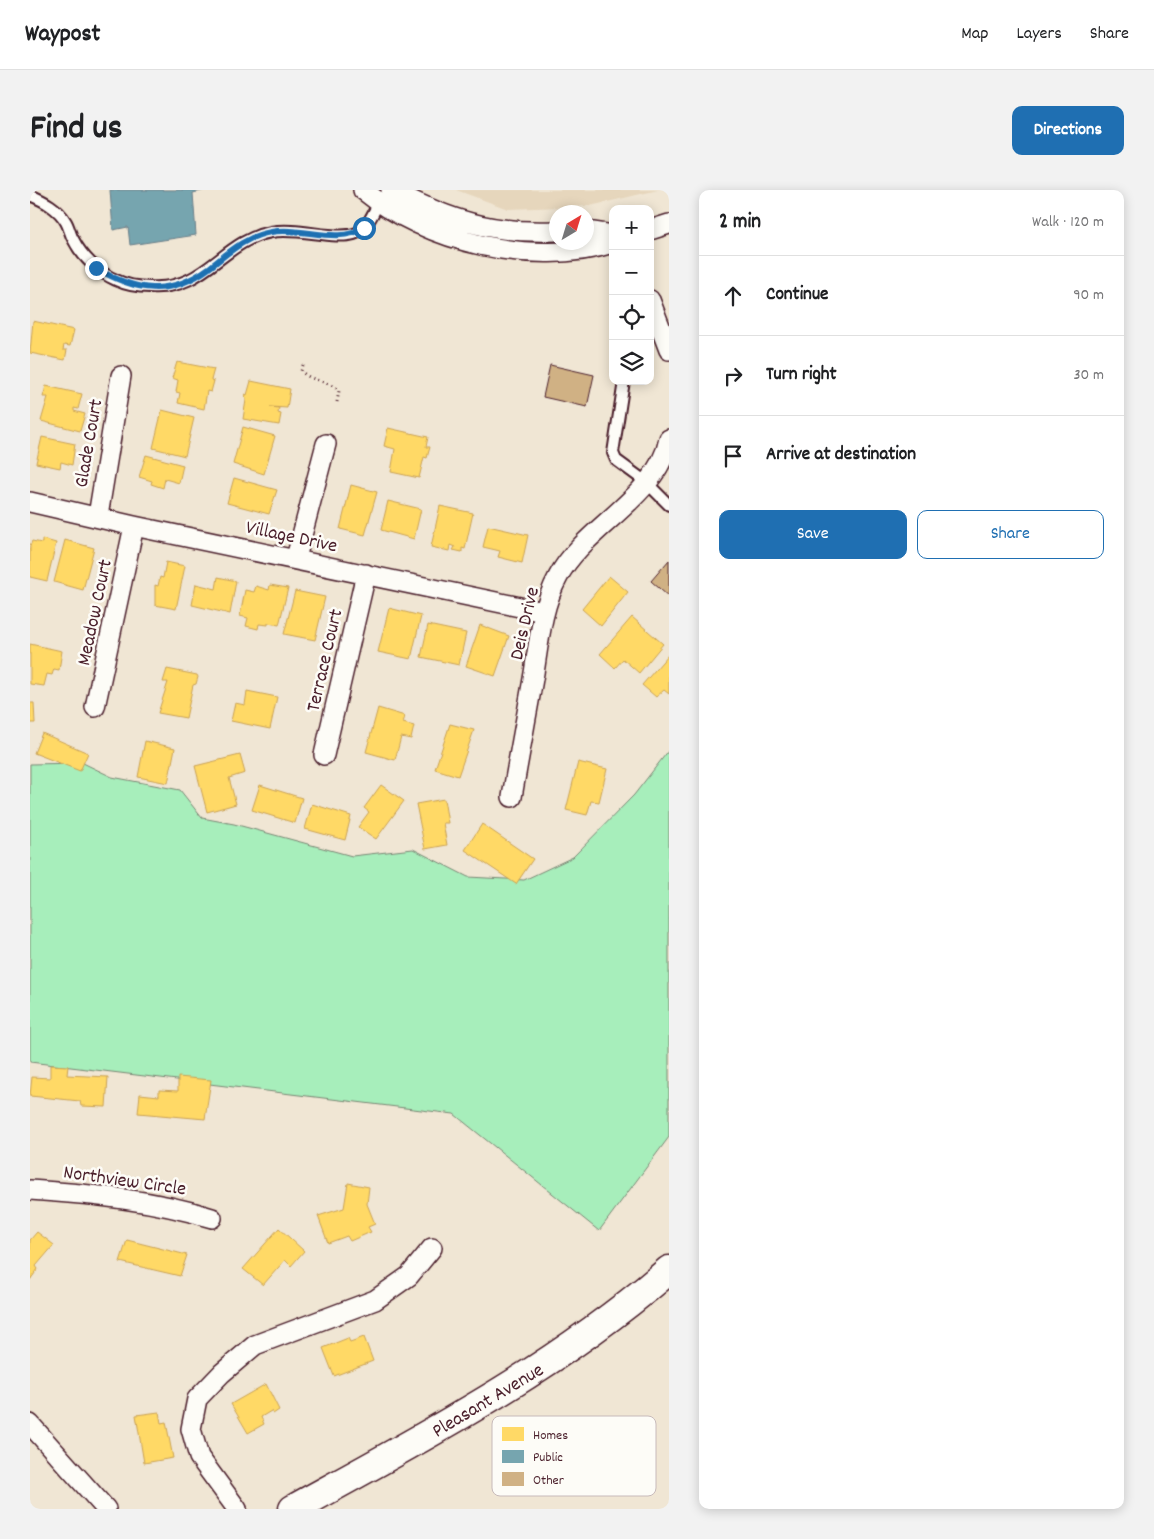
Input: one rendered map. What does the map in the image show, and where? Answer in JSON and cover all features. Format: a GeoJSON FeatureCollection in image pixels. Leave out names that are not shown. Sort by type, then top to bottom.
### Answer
{"type":"FeatureCollection","features":[{"type":"Feature","properties":{"kind":"main road","name":"Pleasant Avenue"},"geometry":{"type":"LineString","coordinates":[[294,1509],[433,1432],[542,1367],[603,1324],[669,1270]]}},
{"type":"Feature","properties":{"kind":"street"},"geometry":{"type":"LineString","coordinates":[[363,190],[386,194],[418,204],[480,227],[504,231],[549,232]]}},
{"type":"Feature","properties":{"kind":"street"},"geometry":{"type":"LineString","coordinates":[[386,194],[424,227],[488,246],[569,252],[590,250],[609,244]]}},
{"type":"Feature","properties":{"kind":"street"},"geometry":{"type":"LineString","coordinates":[[654,229],[669,224]]}},
{"type":"Feature","properties":{"kind":"street"},"geometry":{"type":"LineString","coordinates":[[594,232],[609,234]]}},
{"type":"Feature","properties":{"kind":"street"},"geometry":{"type":"LineString","coordinates":[[654,314],[669,350]]}},
{"type":"Feature","properties":{"kind":"street","name":"Glade Court"},"geometry":{"type":"LineString","coordinates":[[98,516],[121,376]]}},
{"type":"Feature","properties":{"kind":"street","name":"Deis Drive"},"geometry":{"type":"LineString","coordinates":[[512,797],[544,612],[557,577],[574,552],[621,509],[646,482],[657,468],[669,439]]}},
{"type":"Feature","properties":{"kind":"street"},"geometry":{"type":"LineString","coordinates":[[296,558],[326,444]]}},
{"type":"Feature","properties":{"kind":"street","name":"Village Drive"},"geometry":{"type":"LineString","coordinates":[[30,502],[98,516],[134,526],[296,558],[544,612]]}},
{"type":"Feature","properties":{"kind":"street","name":"Meadow Court"},"geometry":{"type":"LineString","coordinates":[[95,707],[134,526]]}},
{"type":"Feature","properties":{"kind":"street","name":"Terrace Court"},"geometry":{"type":"LineString","coordinates":[[324,755],[366,574]]}},
{"type":"Feature","properties":{"kind":"street","name":"Northview Circle"},"geometry":{"type":"LineString","coordinates":[[30,1190],[70,1193],[184,1209],[212,1218]]}},
{"type":"Feature","properties":{"kind":"street"},"geometry":{"type":"LineString","coordinates":[[237,1509],[198,1457],[191,1429],[197,1399],[222,1373],[255,1345],[375,1300],[409,1276],[432,1248]]}},
{"type":"Feature","properties":{"kind":"street"},"geometry":{"type":"LineString","coordinates":[[30,1424],[106,1509]]}},
{"type":"Feature","properties":{"kind":"lane"},"geometry":{"type":"LineString","coordinates":[[30,195],[45,202],[57,211],[66,222],[80,253],[96,268],[117,280],[140,287],[167,288],[188,282],[231,250],[251,238],[270,232],[294,229],[341,235],[354,234],[364,228],[386,194]]}},
{"type":"Feature","properties":{"kind":"lane"},"geometry":{"type":"LineString","coordinates":[[623,385],[613,453],[616,460],[646,482],[669,505]]}},
{"type":"Feature","properties":{"kind":"path"},"geometry":{"type":"LineString","coordinates":[[303,365],[301,371],[306,377],[335,386],[339,391],[337,402]]}},
{"type":"Feature","properties":{"kind":"shaded area"},"geometry":{"type":"Polygon","coordinates":[[[456,190],[658,190],[594,205],[549,205],[549,208],[508,209],[456,190]]]}},
{"type":"Feature","properties":{"kind":"green space"},"geometry":{"type":"Polygon","coordinates":[[[669,750],[669,1137],[599,1231],[454,1114],[30,1062],[30,764],[83,763],[112,777],[180,790],[202,818],[234,824],[352,856],[413,849],[468,877],[524,880],[573,857],[634,795],[669,750]]]}},
{"type":"Feature","properties":{"kind":"building: Homes"},"geometry":{"type":"Polygon","coordinates":[[[33,321],[74,330],[70,346],[64,345],[63,350],[67,350],[65,360],[30,353],[33,321]]]}},
{"type":"Feature","properties":{"kind":"building: Homes"},"geometry":{"type":"Polygon","coordinates":[[[177,362],[214,369],[211,380],[214,381],[211,392],[207,391],[204,409],[178,403],[180,393],[176,392],[178,380],[172,378],[177,362]]]}},
{"type":"Feature","properties":{"kind":"building: Homes"},"geometry":{"type":"Polygon","coordinates":[[[251,381],[290,389],[287,408],[270,407],[279,408],[278,413],[281,414],[279,425],[243,419],[245,394],[247,395],[251,381]]]}},
{"type":"Feature","properties":{"kind":"building: Homes"},"geometry":{"type":"Polygon","coordinates":[[[46,386],[82,394],[78,409],[74,408],[74,411],[85,414],[80,431],[41,421],[48,397],[43,397],[46,386]]]}},
{"type":"Feature","properties":{"kind":"building: Homes"},"geometry":{"type":"Polygon","coordinates":[[[162,410],[194,418],[185,456],[153,448],[162,410]]]}},
{"type":"Feature","properties":{"kind":"building: Homes"},"geometry":{"type":"Polygon","coordinates":[[[243,427],[275,436],[264,474],[233,464],[243,427]]]}},
{"type":"Feature","properties":{"kind":"building: Homes"},"geometry":{"type":"Polygon","coordinates":[[[388,428],[428,437],[426,447],[430,447],[427,458],[424,457],[419,478],[391,472],[395,449],[384,446],[388,428]]]}},
{"type":"Feature","properties":{"kind":"building: Homes"},"geometry":{"type":"Polygon","coordinates":[[[42,437],[75,444],[72,465],[61,462],[60,468],[36,463],[42,437]]]}},
{"type":"Feature","properties":{"kind":"building: Homes"},"geometry":{"type":"Polygon","coordinates":[[[146,455],[183,465],[179,483],[165,479],[163,488],[151,484],[152,481],[139,477],[146,455]]]}},
{"type":"Feature","properties":{"kind":"building: Homes"},"geometry":{"type":"Polygon","coordinates":[[[234,478],[277,490],[269,514],[227,503],[234,478]]]}},
{"type":"Feature","properties":{"kind":"building: Homes"},"geometry":{"type":"Polygon","coordinates":[[[351,485],[377,492],[365,535],[340,529],[351,485]]]}},
{"type":"Feature","properties":{"kind":"building: Homes"},"geometry":{"type":"Polygon","coordinates":[[[388,501],[421,509],[414,539],[381,530],[388,501]]]}},
{"type":"Feature","properties":{"kind":"building: Homes"},"geometry":{"type":"Polygon","coordinates":[[[440,506],[473,513],[465,549],[462,548],[462,552],[453,550],[455,547],[450,545],[449,551],[431,547],[440,506]]]}},
{"type":"Feature","properties":{"kind":"building: Homes"},"geometry":{"type":"Polygon","coordinates":[[[488,526],[528,535],[522,563],[498,557],[500,551],[483,547],[488,526]]]}},
{"type":"Feature","properties":{"kind":"building: Homes"},"geometry":{"type":"Polygon","coordinates":[[[42,539],[56,543],[47,581],[30,577],[30,546],[32,541],[42,543],[42,539]]]}},
{"type":"Feature","properties":{"kind":"building: Homes"},"geometry":{"type":"Polygon","coordinates":[[[65,540],[94,548],[83,590],[54,582],[65,540]]]}},
{"type":"Feature","properties":{"kind":"building: Homes"},"geometry":{"type":"Polygon","coordinates":[[[166,562],[185,566],[176,609],[155,605],[155,585],[158,586],[160,577],[163,578],[166,562]]]}},
{"type":"Feature","properties":{"kind":"building: Homes"},"geometry":{"type":"Polygon","coordinates":[[[609,576],[628,592],[601,626],[582,609],[609,576]]]}},
{"type":"Feature","properties":{"kind":"building: Homes"},"geometry":{"type":"Polygon","coordinates":[[[218,577],[236,581],[230,614],[192,605],[196,584],[216,589],[218,577]]]}},
{"type":"Feature","properties":{"kind":"building: Homes"},"geometry":{"type":"Polygon","coordinates":[[[270,585],[288,588],[279,625],[259,624],[258,629],[246,626],[248,618],[240,616],[245,590],[254,592],[256,586],[269,590],[270,585]]]}},
{"type":"Feature","properties":{"kind":"building: Homes"},"geometry":{"type":"Polygon","coordinates":[[[295,591],[325,597],[315,640],[284,634],[295,591]]]}},
{"type":"Feature","properties":{"kind":"building: Homes"},"geometry":{"type":"Polygon","coordinates":[[[389,608],[421,616],[411,659],[378,652],[389,608]]]}},
{"type":"Feature","properties":{"kind":"building: Homes"},"geometry":{"type":"Polygon","coordinates":[[[632,617],[663,644],[639,673],[623,659],[615,668],[600,654],[632,617]]]}},
{"type":"Feature","properties":{"kind":"building: Homes"},"geometry":{"type":"Polygon","coordinates":[[[428,625],[466,633],[459,665],[421,657],[428,625]]]}},
{"type":"Feature","properties":{"kind":"building: Homes"},"geometry":{"type":"Polygon","coordinates":[[[480,625],[509,636],[495,676],[466,666],[480,625]]]}},
{"type":"Feature","properties":{"kind":"building: Homes"},"geometry":{"type":"Polygon","coordinates":[[[30,644],[62,651],[59,670],[54,669],[52,675],[47,674],[44,686],[30,684],[30,644]]]}},
{"type":"Feature","properties":{"kind":"building: Homes"},"geometry":{"type":"Polygon","coordinates":[[[669,654],[669,694],[664,690],[656,697],[642,685],[669,654]]]}},
{"type":"Feature","properties":{"kind":"building: Homes"},"geometry":{"type":"Polygon","coordinates":[[[167,669],[197,675],[198,677],[196,684],[193,685],[186,718],[158,713],[168,682],[163,682],[167,669]]]}},
{"type":"Feature","properties":{"kind":"building: Homes"},"geometry":{"type":"Polygon","coordinates":[[[247,691],[277,697],[270,729],[231,721],[235,703],[245,705],[247,691]]]}},
{"type":"Feature","properties":{"kind":"building: Homes"},"geometry":{"type":"Polygon","coordinates":[[[30,703],[34,703],[35,723],[30,723],[30,703]]]}},
{"type":"Feature","properties":{"kind":"building: Homes"},"geometry":{"type":"Polygon","coordinates":[[[378,708],[405,716],[403,723],[414,726],[411,739],[401,737],[395,760],[366,752],[378,708]]]}},
{"type":"Feature","properties":{"kind":"building: Homes"},"geometry":{"type":"Polygon","coordinates":[[[450,724],[474,730],[458,776],[435,769],[450,724]]]}},
{"type":"Feature","properties":{"kind":"building: Homes"},"geometry":{"type":"Polygon","coordinates":[[[42,733],[88,753],[80,771],[34,753],[42,733]]]}},
{"type":"Feature","properties":{"kind":"building: Homes"},"geometry":{"type":"Polygon","coordinates":[[[145,741],[175,748],[168,783],[138,777],[145,741]]]}},
{"type":"Feature","properties":{"kind":"building: Homes"},"geometry":{"type":"Polygon","coordinates":[[[240,755],[245,773],[229,778],[236,804],[207,812],[195,766],[240,755]]]}},
{"type":"Feature","properties":{"kind":"building: Homes"},"geometry":{"type":"Polygon","coordinates":[[[578,762],[607,769],[599,802],[591,801],[587,815],[566,810],[578,762]]]}},
{"type":"Feature","properties":{"kind":"building: Homes"},"geometry":{"type":"Polygon","coordinates":[[[260,785],[302,798],[295,823],[252,810],[260,785]]]}},
{"type":"Feature","properties":{"kind":"building: Homes"},"geometry":{"type":"Polygon","coordinates":[[[381,785],[404,801],[376,839],[358,827],[369,812],[364,808],[381,785]]]}},
{"type":"Feature","properties":{"kind":"building: Homes"},"geometry":{"type":"Polygon","coordinates":[[[444,799],[448,823],[443,823],[447,845],[425,849],[416,804],[444,799]]]}},
{"type":"Feature","properties":{"kind":"building: Homes"},"geometry":{"type":"Polygon","coordinates":[[[312,804],[351,816],[345,840],[305,829],[312,804]]]}},
{"type":"Feature","properties":{"kind":"building: Homes"},"geometry":{"type":"Polygon","coordinates":[[[482,824],[533,859],[516,884],[465,850],[482,824]]]}},
{"type":"Feature","properties":{"kind":"building: Homes"},"geometry":{"type":"Polygon","coordinates":[[[50,1065],[68,1066],[67,1075],[108,1077],[106,1107],[81,1106],[80,1101],[30,1096],[32,1077],[50,1078],[50,1065]]]}},
{"type":"Feature","properties":{"kind":"building: Homes"},"geometry":{"type":"Polygon","coordinates":[[[178,1077],[211,1080],[205,1119],[138,1113],[140,1094],[159,1096],[159,1090],[178,1091],[178,1077]]]}},
{"type":"Feature","properties":{"kind":"building: Homes"},"geometry":{"type":"Polygon","coordinates":[[[348,1183],[369,1187],[367,1204],[375,1224],[368,1227],[371,1232],[350,1241],[347,1236],[328,1243],[318,1216],[344,1208],[348,1183]]]}},
{"type":"Feature","properties":{"kind":"building: Homes"},"geometry":{"type":"Polygon","coordinates":[[[279,1228],[304,1251],[291,1266],[285,1260],[263,1285],[243,1269],[279,1228]]]}},
{"type":"Feature","properties":{"kind":"building: Homes"},"geometry":{"type":"Polygon","coordinates":[[[37,1232],[54,1245],[36,1266],[38,1269],[30,1280],[30,1240],[37,1232]]]}},
{"type":"Feature","properties":{"kind":"building: Homes"},"geometry":{"type":"Polygon","coordinates":[[[127,1240],[187,1255],[180,1276],[120,1262],[127,1240]]]}},
{"type":"Feature","properties":{"kind":"building: Homes"},"geometry":{"type":"Polygon","coordinates":[[[364,1337],[373,1361],[334,1376],[323,1348],[348,1338],[350,1342],[364,1337]]]}},
{"type":"Feature","properties":{"kind":"building: Homes"},"geometry":{"type":"Polygon","coordinates":[[[266,1384],[279,1410],[273,1414],[271,1411],[261,1417],[264,1424],[248,1433],[231,1404],[266,1384]]]}},
{"type":"Feature","properties":{"kind":"building: Homes"},"geometry":{"type":"Polygon","coordinates":[[[159,1412],[161,1423],[166,1422],[173,1458],[144,1463],[136,1415],[159,1412]]]}},
{"type":"Feature","properties":{"kind":"building: Public"},"geometry":{"type":"Polygon","coordinates":[[[110,190],[205,190],[193,193],[196,235],[130,245],[128,227],[113,230],[110,190]]]}},
{"type":"Feature","properties":{"kind":"building: Other"},"geometry":{"type":"Polygon","coordinates":[[[550,365],[594,375],[587,407],[543,397],[550,365]]]}},
{"type":"Feature","properties":{"kind":"building: Other"},"geometry":{"type":"Polygon","coordinates":[[[669,560],[669,597],[651,581],[669,560]]]}},
{"type":"Feature","properties":{"kind":"route"},"geometry":{"type":"LineString","coordinates":[[96,268],[117,280],[140,287],[167,288],[188,282],[231,250],[251,238],[270,232],[294,229],[341,235],[354,234],[364,228]]}}]}
